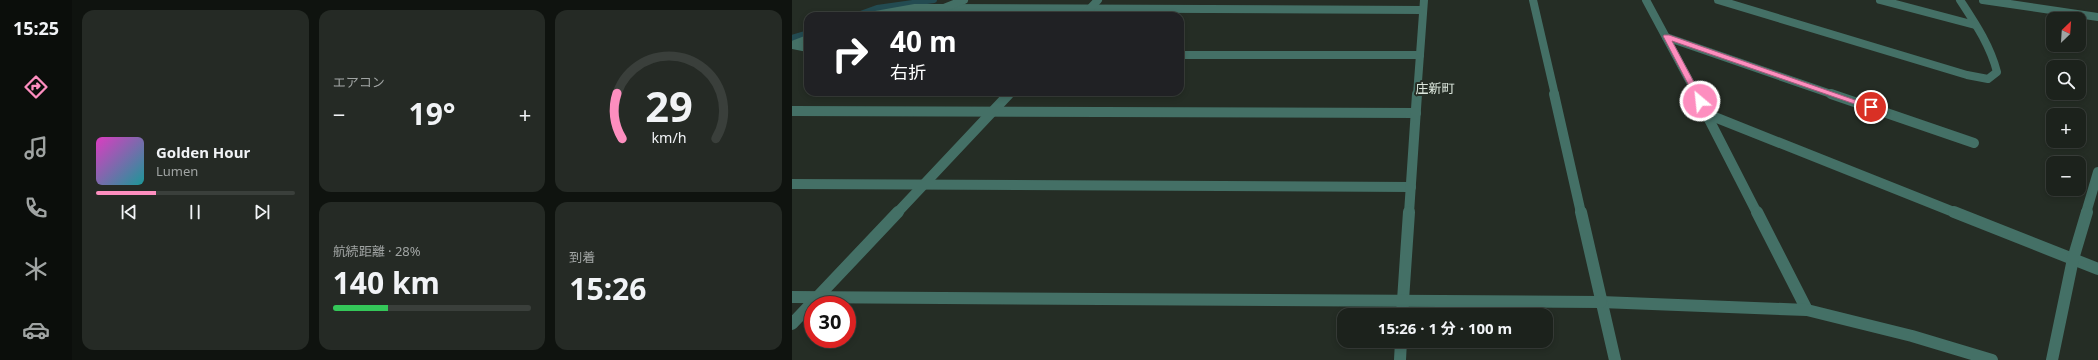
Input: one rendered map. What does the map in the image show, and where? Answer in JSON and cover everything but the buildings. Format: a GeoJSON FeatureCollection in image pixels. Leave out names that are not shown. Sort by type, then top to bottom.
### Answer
{"type":"FeatureCollection","features":[{"type":"Feature","properties":{"kind":"street"},"geometry":{"type":"LineString","coordinates":[[944,8],[964,0]]}},
{"type":"Feature","properties":{"kind":"street"},"geometry":{"type":"LineString","coordinates":[[1086,12],[1098,0]]}},
{"type":"Feature","properties":{"kind":"street"},"geometry":{"type":"LineString","coordinates":[[1402,308],[1424,0]]}},
{"type":"Feature","properties":{"kind":"street"},"geometry":{"type":"LineString","coordinates":[[1533,0],[1615,360]]}},
{"type":"Feature","properties":{"kind":"street"},"geometry":{"type":"LineString","coordinates":[[1646,0],[1707,114],[1807,310]]}},
{"type":"Feature","properties":{"kind":"street"},"geometry":{"type":"LineString","coordinates":[[1718,0],[1967,75],[1988,79],[1997,72],[1995,62],[1960,0]]}},
{"type":"Feature","properties":{"kind":"street"},"geometry":{"type":"LineString","coordinates":[[1880,0],[1975,25]]}},
{"type":"Feature","properties":{"kind":"street"},"geometry":{"type":"LineString","coordinates":[[1984,0],[2098,17]]}},
{"type":"Feature","properties":{"kind":"street"},"geometry":{"type":"LineString","coordinates":[[892,12],[915,8],[1423,10]]}},
{"type":"Feature","properties":{"kind":"street"},"geometry":{"type":"LineString","coordinates":[[1666,36],[1974,143]]}},
{"type":"Feature","properties":{"kind":"street"},"geometry":{"type":"LineString","coordinates":[[792,45],[804,40]]}},
{"type":"Feature","properties":{"kind":"street"},"geometry":{"type":"LineString","coordinates":[[792,45],[804,47]]}},
{"type":"Feature","properties":{"kind":"street"},"geometry":{"type":"LineString","coordinates":[[1184,55],[1420,55]]}},
{"type":"Feature","properties":{"kind":"street"},"geometry":{"type":"LineString","coordinates":[[818,296],[1007,96]]}},
{"type":"Feature","properties":{"kind":"street"},"geometry":{"type":"LineString","coordinates":[[792,111],[1416,112]]}},
{"type":"Feature","properties":{"kind":"street"},"geometry":{"type":"LineString","coordinates":[[1707,114],[2098,269]]}},
{"type":"Feature","properties":{"kind":"street"},"geometry":{"type":"LineString","coordinates":[[2052,360],[2073,259],[2096,186],[2098,172]]}},
{"type":"Feature","properties":{"kind":"street"},"geometry":{"type":"LineString","coordinates":[[792,184],[1411,187]]}},
{"type":"Feature","properties":{"kind":"street"},"geometry":{"type":"LineString","coordinates":[[792,297],[804,297]]}},
{"type":"Feature","properties":{"kind":"street"},"geometry":{"type":"LineString","coordinates":[[856,297],[1601,302],[1767,307],[1807,310],[1912,336],[1992,360]]}},
{"type":"Feature","properties":{"kind":"street"},"geometry":{"type":"LineString","coordinates":[[792,324],[804,311]]}},
{"type":"Feature","properties":{"kind":"street"},"geometry":{"type":"LineString","coordinates":[[1400,360],[1401,348]]}},
{"type":"Feature","properties":{"kind":"waterway"},"geometry":{"type":"LineString","coordinates":[[866,12],[877,8],[934,0]]}},
{"type":"Feature","properties":{"kind":"waterway"},"geometry":{"type":"LineString","coordinates":[[792,38],[804,34]]}},
{"type":"Feature","properties":{"kind":"district","name":"庄新町"},"geometry":{"type":"Point","coordinates":[1435,88]}},
{"type":"Feature","properties":{"kind":"route"},"geometry":{"type":"LineString","coordinates":[[1700,101],[1666,36],[1871,107]]}}]}
